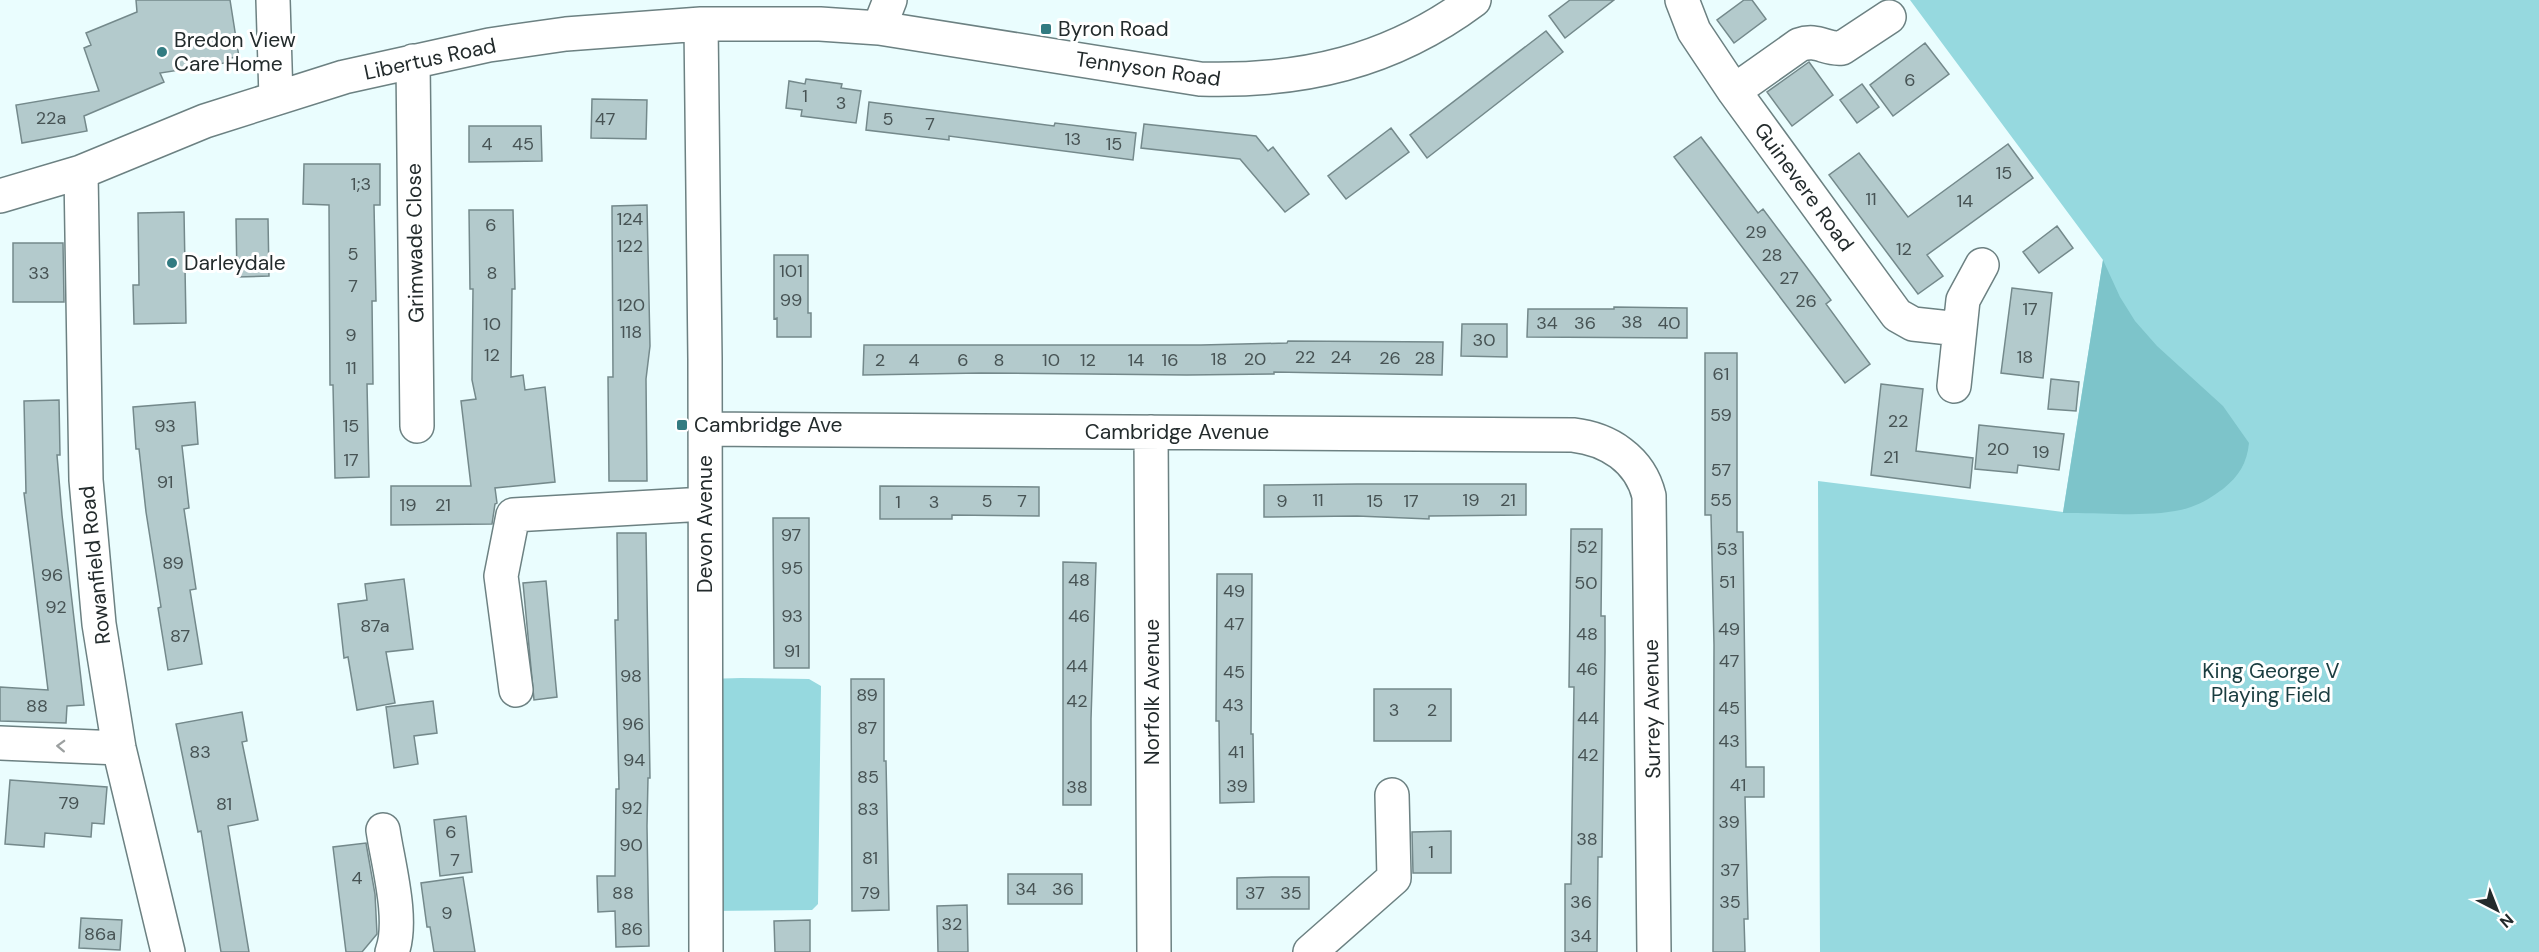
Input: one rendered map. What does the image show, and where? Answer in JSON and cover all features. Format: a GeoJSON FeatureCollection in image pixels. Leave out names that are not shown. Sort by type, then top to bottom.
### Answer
{"type":"FeatureCollection","features":[{"type":"Feature","properties":{"kind":"street"},"geometry":{"type":"LineString","coordinates":[[273,0],[276,98]]}},
{"type":"Feature","properties":{"kind":"street","name":"Tennyson Road"},"geometry":{"type":"LineString","coordinates":[[885,14],[1200,79],[1237,80],[1274,78],[1347,64],[1418,36],[1450,18],[1474,0]]}},
{"type":"Feature","properties":{"kind":"street","name":"Guinevere Road"},"geometry":{"type":"LineString","coordinates":[[1682,0],[1694,31],[1734,91],[1897,315],[1913,324],[1959,329]]}},
{"type":"Feature","properties":{"kind":"street","name":"Libertus Road"},"geometry":{"type":"LineString","coordinates":[[0,196],[81,172],[206,121],[344,77],[489,45],[566,34],[885,14]]}},
{"type":"Feature","properties":{"kind":"street"},"geometry":{"type":"LineString","coordinates":[[1734,91],[1799,45],[1819,42],[1833,49],[1842,48],[1889,17]]}},
{"type":"Feature","properties":{"kind":"street","name":"Devon Avenue"},"geometry":{"type":"LineString","coordinates":[[701,24],[705,429],[706,952]]}},
{"type":"Feature","properties":{"kind":"street","name":"Grimwade Close"},"geometry":{"type":"LineString","coordinates":[[413,61],[417,426]]}},
{"type":"Feature","properties":{"kind":"street","name":"Rowanfield Road"},"geometry":{"type":"LineString","coordinates":[[81,172],[86,480],[99,624],[119,748],[168,952]]}},
{"type":"Feature","properties":{"kind":"street"},"geometry":{"type":"LineString","coordinates":[[1954,386],[1963,300],[1982,265]]}},
{"type":"Feature","properties":{"kind":"street","name":"Cambridge Avenue"},"geometry":{"type":"LineString","coordinates":[[705,429],[1572,435],[1602,441],[1616,448],[1637,470]]}},
{"type":"Feature","properties":{"kind":"street","name":"Norfolk Avenue"},"geometry":{"type":"LineString","coordinates":[[1151,432],[1154,952]]}},
{"type":"Feature","properties":{"kind":"street","name":"Surrey Avenue"},"geometry":{"type":"LineString","coordinates":[[1637,470],[1647,485],[1650,507],[1654,952]]}},
{"type":"Feature","properties":{"kind":"street"},"geometry":{"type":"LineString","coordinates":[[516,690],[501,576],[513,515],[705,504]]}},
{"type":"Feature","properties":{"kind":"street"},"geometry":{"type":"LineString","coordinates":[[0,743],[119,748]]}},
{"type":"Feature","properties":{"kind":"street"},"geometry":{"type":"LineString","coordinates":[[1310,952],[1394,878],[1392,795]]}},
{"type":"Feature","properties":{"kind":"street"},"geometry":{"type":"LineString","coordinates":[[383,830],[394,904],[395,944],[392,952]]}},
{"type":"Feature","properties":{"kind":"green space","name":"King George V Playing Field"},"geometry":{"type":"Polygon","coordinates":[[[1910,0],[2539,0],[2539,952],[1820,952],[1818,481],[2063,512],[2103,260],[1910,0]]]}},
{"type":"Feature","properties":{"kind":"green space"},"geometry":{"type":"Polygon","coordinates":[[[706,679],[809,679],[821,686],[818,904],[812,910],[706,911],[706,679]]]}},
{"type":"Feature","properties":{"kind":"shaded area"},"geometry":{"type":"Polygon","coordinates":[[[2103,260],[2120,297],[2135,321],[2157,346],[2223,406],[2249,443],[2244,463],[2234,479],[2212,497],[2191,507],[2177,511],[2145,514],[2063,513],[2103,260]]]}},
{"type":"Feature","properties":{"kind":"building","name":"Bredon View Care Home"},"geometry":{"type":"Polygon","coordinates":[[[136,0],[230,0],[239,57],[230,58],[231,62],[160,73],[164,82],[84,116],[87,131],[22,143],[16,105],[99,91],[84,48],[91,45],[86,33],[137,12],[136,0]]]}},
{"type":"Feature","properties":{"kind":"building"},"geometry":{"type":"Polygon","coordinates":[[[1570,0],[1614,0],[1565,38],[1549,16],[1570,0]]]}},
{"type":"Feature","properties":{"kind":"building"},"geometry":{"type":"Polygon","coordinates":[[[1744,0],[1752,0],[1766,19],[1734,43],[1717,20],[1744,0]]]}},
{"type":"Feature","properties":{"kind":"building"},"geometry":{"type":"Polygon","coordinates":[[[1546,31],[1563,52],[1427,158],[1410,135],[1546,31]]]}},
{"type":"Feature","properties":{"kind":"building"},"geometry":{"type":"Polygon","coordinates":[[[1925,43],[1949,74],[1893,116],[1870,85],[1925,43]]]}},
{"type":"Feature","properties":{"kind":"building"},"geometry":{"type":"Polygon","coordinates":[[[1809,62],[1833,95],[1792,126],[1767,92],[1809,62]]]}},
{"type":"Feature","properties":{"kind":"building"},"geometry":{"type":"Polygon","coordinates":[[[806,79],[842,84],[841,88],[861,91],[856,123],[801,116],[802,110],[786,108],[789,81],[805,84],[806,79]]]}},
{"type":"Feature","properties":{"kind":"building"},"geometry":{"type":"Polygon","coordinates":[[[1862,84],[1879,107],[1857,123],[1840,100],[1862,84]]]}},
{"type":"Feature","properties":{"kind":"building"},"geometry":{"type":"Polygon","coordinates":[[[592,99],[647,100],[646,139],[591,138],[592,99]]]}},
{"type":"Feature","properties":{"kind":"building"},"geometry":{"type":"Polygon","coordinates":[[[869,102],[1054,126],[1055,123],[1136,133],[1133,160],[949,136],[949,140],[866,130],[869,102]]]}},
{"type":"Feature","properties":{"kind":"building"},"geometry":{"type":"Polygon","coordinates":[[[1144,124],[1256,136],[1268,151],[1273,147],[1309,194],[1285,212],[1240,159],[1141,148],[1144,124]]]}},
{"type":"Feature","properties":{"kind":"building"},"geometry":{"type":"Polygon","coordinates":[[[469,126],[541,126],[542,161],[469,162],[469,126]]]}},
{"type":"Feature","properties":{"kind":"building"},"geometry":{"type":"Polygon","coordinates":[[[1391,128],[1409,152],[1346,199],[1328,176],[1391,128]]]}},
{"type":"Feature","properties":{"kind":"building"},"geometry":{"type":"Polygon","coordinates":[[[1701,137],[1758,213],[1763,209],[1814,277],[1831,300],[1826,304],[1870,364],[1845,383],[1674,157],[1701,137]]]}},
{"type":"Feature","properties":{"kind":"building"},"geometry":{"type":"Polygon","coordinates":[[[2008,144],[2033,178],[1927,255],[1943,276],[1918,294],[1829,175],[1859,153],[1908,217],[2008,144]]]}},
{"type":"Feature","properties":{"kind":"building"},"geometry":{"type":"Polygon","coordinates":[[[304,164],[380,164],[380,205],[374,205],[376,301],[372,301],[373,384],[367,384],[369,477],[335,478],[333,385],[330,385],[329,205],[303,204],[304,164]]]}},
{"type":"Feature","properties":{"kind":"building"},"geometry":{"type":"Polygon","coordinates":[[[647,205],[650,346],[646,379],[647,481],[609,481],[608,377],[613,377],[612,206],[647,205]]]}},
{"type":"Feature","properties":{"kind":"building"},"geometry":{"type":"Polygon","coordinates":[[[469,210],[513,210],[515,289],[512,289],[511,377],[523,375],[525,390],[545,387],[555,482],[495,488],[497,503],[492,524],[391,525],[391,486],[471,486],[461,401],[476,399],[472,380],[473,289],[470,289],[469,210]]]}},
{"type":"Feature","properties":{"kind":"building","name":"Darleydale"},"geometry":{"type":"Polygon","coordinates":[[[184,212],[186,323],[134,324],[133,285],[139,285],[138,213],[184,212]]]}},
{"type":"Feature","properties":{"kind":"building"},"geometry":{"type":"Polygon","coordinates":[[[236,219],[268,219],[269,276],[237,277],[236,219]]]}},
{"type":"Feature","properties":{"kind":"building"},"geometry":{"type":"Polygon","coordinates":[[[2057,226],[2073,248],[2039,273],[2023,252],[2057,226]]]}},
{"type":"Feature","properties":{"kind":"building"},"geometry":{"type":"Polygon","coordinates":[[[13,243],[63,243],[64,302],[13,302],[13,243]]]}},
{"type":"Feature","properties":{"kind":"building"},"geometry":{"type":"Polygon","coordinates":[[[774,255],[808,255],[808,313],[811,313],[811,337],[777,337],[777,318],[774,319],[774,255]]]}},
{"type":"Feature","properties":{"kind":"building"},"geometry":{"type":"Polygon","coordinates":[[[2012,288],[2052,293],[2043,378],[2001,373],[2012,288]]]}},
{"type":"Feature","properties":{"kind":"building"},"geometry":{"type":"Polygon","coordinates":[[[1614,307],[1687,308],[1687,338],[1527,337],[1528,309],[1614,309],[1614,307]]]}},
{"type":"Feature","properties":{"kind":"building"},"geometry":{"type":"Polygon","coordinates":[[[1462,324],[1507,324],[1507,357],[1461,356],[1462,324]]]}},
{"type":"Feature","properties":{"kind":"building"},"geometry":{"type":"Polygon","coordinates":[[[1288,341],[1443,342],[1442,375],[1274,372],[1274,374],[1187,375],[981,373],[863,375],[864,345],[1201,345],[1287,343],[1288,341]]]}},
{"type":"Feature","properties":{"kind":"building"},"geometry":{"type":"Polygon","coordinates":[[[1705,353],[1737,353],[1737,532],[1743,532],[1746,767],[1764,767],[1764,797],[1745,797],[1748,919],[1744,919],[1745,952],[1713,952],[1714,645],[1711,515],[1705,515],[1705,353]]]}},
{"type":"Feature","properties":{"kind":"building"},"geometry":{"type":"Polygon","coordinates":[[[2051,379],[2079,382],[2076,411],[2048,409],[2051,379]]]}},
{"type":"Feature","properties":{"kind":"building"},"geometry":{"type":"Polygon","coordinates":[[[1881,384],[1923,389],[1916,451],[1973,458],[1970,488],[1871,475],[1881,384]]]}},
{"type":"Feature","properties":{"kind":"building"},"geometry":{"type":"Polygon","coordinates":[[[59,400],[60,455],[57,455],[84,705],[67,706],[66,723],[0,721],[0,687],[48,690],[24,493],[26,493],[24,401],[59,400]]]}},
{"type":"Feature","properties":{"kind":"building"},"geometry":{"type":"Polygon","coordinates":[[[195,402],[198,444],[182,446],[189,508],[184,509],[196,589],[190,590],[202,664],[168,670],[158,608],[161,607],[139,449],[136,449],[133,407],[195,402]]]}},
{"type":"Feature","properties":{"kind":"building"},"geometry":{"type":"Polygon","coordinates":[[[1979,425],[2064,434],[2059,470],[2018,465],[2017,473],[1975,469],[1979,425]]]}},
{"type":"Feature","properties":{"kind":"building"},"geometry":{"type":"Polygon","coordinates":[[[1526,484],[1526,515],[1429,516],[1429,519],[1357,516],[1264,517],[1264,485],[1526,484]]]}},
{"type":"Feature","properties":{"kind":"building"},"geometry":{"type":"Polygon","coordinates":[[[880,486],[1039,487],[1039,516],[952,515],[952,519],[880,519],[880,486]]]}},
{"type":"Feature","properties":{"kind":"building"},"geometry":{"type":"Polygon","coordinates":[[[773,518],[809,518],[809,668],[774,668],[773,518]]]}},
{"type":"Feature","properties":{"kind":"building"},"geometry":{"type":"Polygon","coordinates":[[[1571,529],[1602,529],[1601,616],[1605,616],[1605,652],[1602,857],[1598,857],[1597,952],[1565,952],[1565,884],[1571,884],[1574,687],[1569,687],[1571,529]]]}},
{"type":"Feature","properties":{"kind":"building"},"geometry":{"type":"Polygon","coordinates":[[[617,533],[646,533],[650,778],[648,778],[647,826],[649,946],[616,947],[615,911],[598,912],[597,876],[615,876],[616,789],[619,789],[615,620],[618,620],[617,533]]]}},
{"type":"Feature","properties":{"kind":"building"},"geometry":{"type":"Polygon","coordinates":[[[1063,562],[1096,563],[1091,805],[1063,805],[1063,562]]]}},
{"type":"Feature","properties":{"kind":"building"},"geometry":{"type":"Polygon","coordinates":[[[1217,574],[1252,574],[1251,734],[1253,734],[1254,802],[1220,803],[1219,721],[1216,721],[1217,574]]]}},
{"type":"Feature","properties":{"kind":"building"},"geometry":{"type":"Polygon","coordinates":[[[404,579],[413,649],[386,652],[395,703],[357,710],[348,657],[344,658],[338,604],[367,600],[365,584],[404,579]]]}},
{"type":"Feature","properties":{"kind":"building"},"geometry":{"type":"Polygon","coordinates":[[[546,581],[557,697],[534,700],[523,583],[546,581]]]}},
{"type":"Feature","properties":{"kind":"building"},"geometry":{"type":"Polygon","coordinates":[[[851,679],[884,679],[889,910],[852,911],[851,679]]]}},
{"type":"Feature","properties":{"kind":"building"},"geometry":{"type":"Polygon","coordinates":[[[1374,689],[1451,689],[1451,741],[1374,741],[1374,689]]]}},
{"type":"Feature","properties":{"kind":"building"},"geometry":{"type":"Polygon","coordinates":[[[433,701],[437,733],[414,736],[418,764],[394,768],[386,707],[433,701]]]}},
{"type":"Feature","properties":{"kind":"building"},"geometry":{"type":"Polygon","coordinates":[[[242,712],[247,741],[242,742],[258,820],[228,826],[249,952],[221,952],[201,831],[198,832],[176,724],[242,712]]]}},
{"type":"Feature","properties":{"kind":"building"},"geometry":{"type":"Polygon","coordinates":[[[10,780],[107,787],[104,824],[92,823],[91,837],[45,833],[44,847],[5,844],[10,780]]]}},
{"type":"Feature","properties":{"kind":"building"},"geometry":{"type":"Polygon","coordinates":[[[466,816],[472,872],[440,876],[434,820],[466,816]]]}},
{"type":"Feature","properties":{"kind":"building"},"geometry":{"type":"Polygon","coordinates":[[[1451,831],[1451,873],[1413,873],[1412,832],[1451,831]]]}},
{"type":"Feature","properties":{"kind":"building"},"geometry":{"type":"Polygon","coordinates":[[[366,843],[375,894],[377,934],[362,952],[346,952],[333,847],[366,843]]]}},
{"type":"Feature","properties":{"kind":"building"},"geometry":{"type":"Polygon","coordinates":[[[1008,874],[1082,874],[1082,904],[1008,904],[1008,874]]]}},
{"type":"Feature","properties":{"kind":"building"},"geometry":{"type":"Polygon","coordinates":[[[463,877],[475,952],[434,952],[430,927],[427,927],[421,883],[463,877]]]}},
{"type":"Feature","properties":{"kind":"building"},"geometry":{"type":"Polygon","coordinates":[[[1309,877],[1309,909],[1237,909],[1237,878],[1309,877]]]}},
{"type":"Feature","properties":{"kind":"building"},"geometry":{"type":"Polygon","coordinates":[[[967,905],[968,952],[938,952],[937,906],[967,905]]]}},
{"type":"Feature","properties":{"kind":"building"},"geometry":{"type":"Polygon","coordinates":[[[81,918],[122,920],[120,950],[79,948],[81,918]]]}},
{"type":"Feature","properties":{"kind":"building"},"geometry":{"type":"Polygon","coordinates":[[[810,920],[810,952],[775,952],[774,921],[810,920]]]}},
{"type":"Feature","properties":{"kind":"place","name":"Byron Road"},"geometry":{"type":"Point","coordinates":[1046,29]}},
{"type":"Feature","properties":{"kind":"place","name":"Bredon View Care Home"},"geometry":{"type":"Point","coordinates":[162,52]}},
{"type":"Feature","properties":{"kind":"place","name":"Darleydale"},"geometry":{"type":"Point","coordinates":[172,263]}},
{"type":"Feature","properties":{"kind":"place","name":"Cambridge Ave"},"geometry":{"type":"Point","coordinates":[682,425]}}]}
